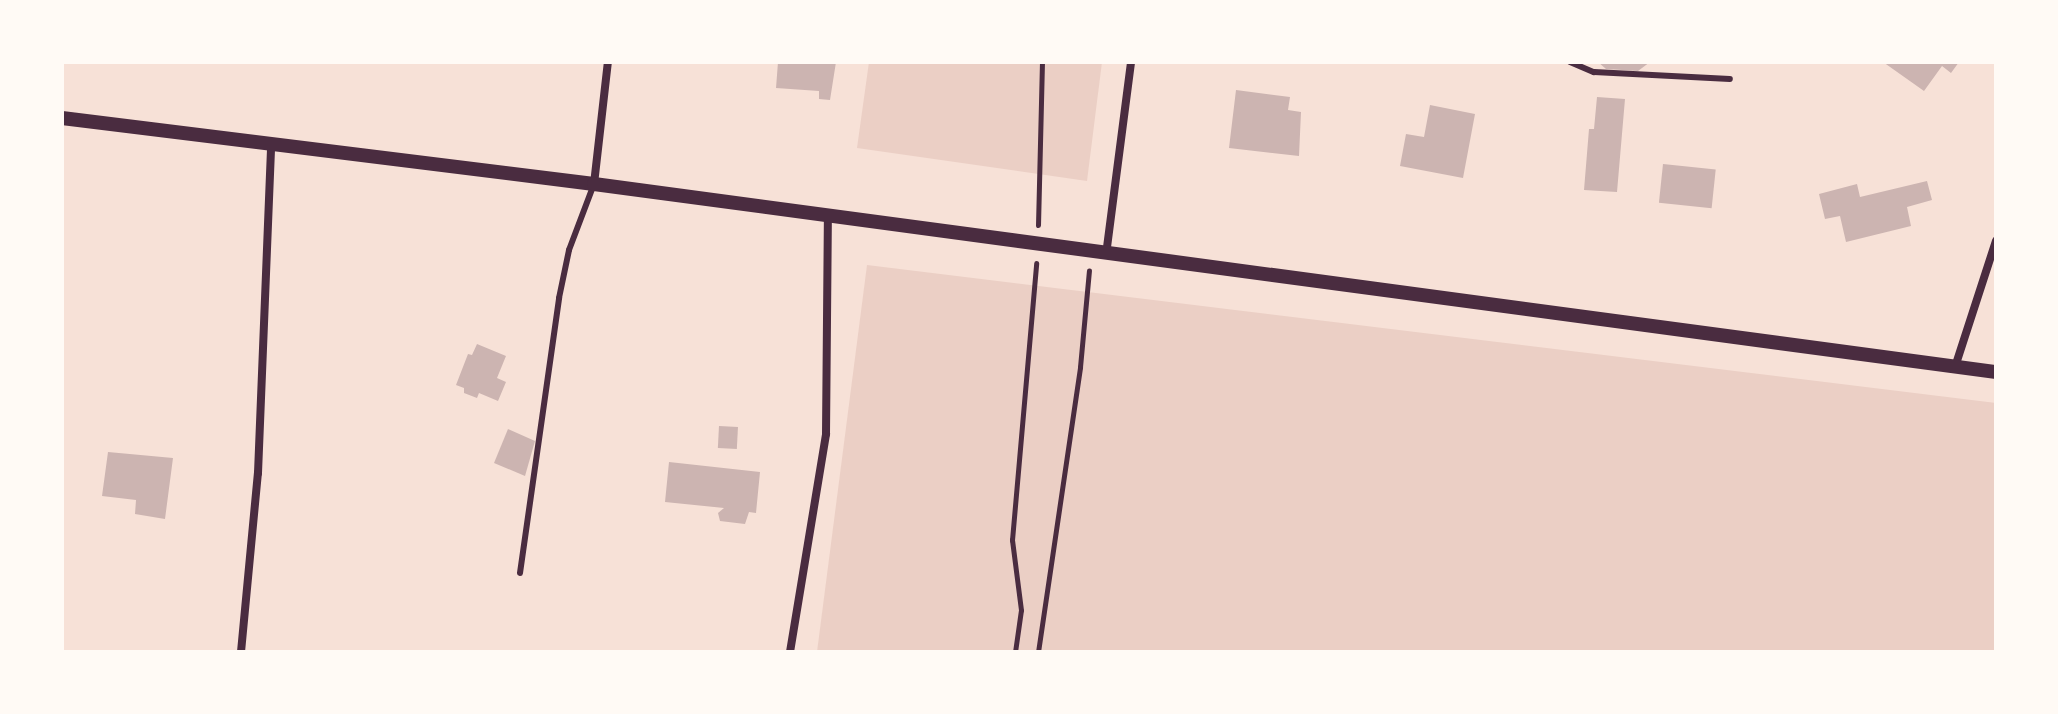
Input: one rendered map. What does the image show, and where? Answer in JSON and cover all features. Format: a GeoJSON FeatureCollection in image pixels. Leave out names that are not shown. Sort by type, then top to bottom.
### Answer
{"type":"FeatureCollection","features":[{"type":"Feature","properties":{"kind":"street"},"geometry":{"type":"LineString","coordinates":[[594,184],[608,62]]}},
{"type":"Feature","properties":{"kind":"street"},"geometry":{"type":"LineString","coordinates":[[1106,255],[1131,62]]}},
{"type":"Feature","properties":{"kind":"street"},"geometry":{"type":"LineString","coordinates":[[62,118],[594,184],[1037,246],[1996,372]]}},
{"type":"Feature","properties":{"kind":"street"},"geometry":{"type":"LineString","coordinates":[[241,652],[258,473],[271,144]]}},
{"type":"Feature","properties":{"kind":"street"},"geometry":{"type":"LineString","coordinates":[[790,652],[826,434],[828,215]]}},
{"type":"Feature","properties":{"kind":"street"},"geometry":{"type":"LineString","coordinates":[[1955,367],[1996,241]]}},
{"type":"Feature","properties":{"kind":"lane"},"geometry":{"type":"LineString","coordinates":[[1570,62],[1594,72],[1730,79]]}},
{"type":"Feature","properties":{"kind":"lane"},"geometry":{"type":"LineString","coordinates":[[520,573],[559,298],[569,250],[594,184]]}},
{"type":"Feature","properties":{"kind":"path"},"geometry":{"type":"LineString","coordinates":[[1015,652],[1021,610],[1012,540],[1037,246],[1042,62]]}},
{"type":"Feature","properties":{"kind":"path"},"geometry":{"type":"LineString","coordinates":[[1038,652],[1080,367],[1090,253]]}},
{"type":"Feature","properties":{"kind":"shaded area"},"geometry":{"type":"Polygon","coordinates":[[[869,62],[1102,62],[1087,181],[857,148],[869,62]]]}},
{"type":"Feature","properties":{"kind":"shaded area"},"geometry":{"type":"Polygon","coordinates":[[[867,265],[1996,403],[1996,652],[817,652],[867,265]]]}},
{"type":"Feature","properties":{"kind":"building"},"geometry":{"type":"Polygon","coordinates":[[[778,62],[836,62],[830,100],[819,99],[819,91],[776,88],[778,62]]]}},
{"type":"Feature","properties":{"kind":"building"},"geometry":{"type":"Polygon","coordinates":[[[1598,62],[1650,62],[1638,71],[1606,69],[1598,62]]]}},
{"type":"Feature","properties":{"kind":"building"},"geometry":{"type":"Polygon","coordinates":[[[1883,62],[1959,62],[1951,73],[1942,66],[1924,91],[1883,62]]]}},
{"type":"Feature","properties":{"kind":"building"},"geometry":{"type":"Polygon","coordinates":[[[1236,90],[1290,97],[1288,110],[1301,112],[1299,156],[1229,148],[1236,90]]]}},
{"type":"Feature","properties":{"kind":"building"},"geometry":{"type":"Polygon","coordinates":[[[1597,97],[1625,99],[1617,192],[1584,190],[1589,129],[1594,129],[1597,97]]]}},
{"type":"Feature","properties":{"kind":"building"},"geometry":{"type":"Polygon","coordinates":[[[1430,105],[1475,114],[1463,178],[1400,166],[1406,134],[1424,137],[1430,105]]]}},
{"type":"Feature","properties":{"kind":"building"},"geometry":{"type":"Polygon","coordinates":[[[1663,164],[1716,170],[1712,208],[1659,203],[1663,164]]]}},
{"type":"Feature","properties":{"kind":"building"},"geometry":{"type":"Polygon","coordinates":[[[1927,181],[1932,200],[1907,207],[1911,226],[1846,242],[1840,216],[1825,219],[1819,194],[1857,184],[1860,197],[1927,181]]]}},
{"type":"Feature","properties":{"kind":"building"},"geometry":{"type":"Polygon","coordinates":[[[477,344],[506,356],[497,378],[506,382],[498,401],[479,393],[477,398],[464,393],[464,388],[456,385],[468,354],[472,355],[477,344]]]}},
{"type":"Feature","properties":{"kind":"building"},"geometry":{"type":"Polygon","coordinates":[[[719,426],[738,427],[737,449],[718,448],[719,426]]]}},
{"type":"Feature","properties":{"kind":"building"},"geometry":{"type":"Polygon","coordinates":[[[508,429],[535,441],[525,476],[494,463],[508,429]]]}},
{"type":"Feature","properties":{"kind":"building"},"geometry":{"type":"Polygon","coordinates":[[[108,452],[173,458],[165,519],[135,514],[136,500],[102,496],[108,452]]]}},
{"type":"Feature","properties":{"kind":"building"},"geometry":{"type":"Polygon","coordinates":[[[669,462],[760,472],[756,513],[749,512],[745,524],[720,521],[718,513],[724,508],[665,502],[669,462]]]}}]}
